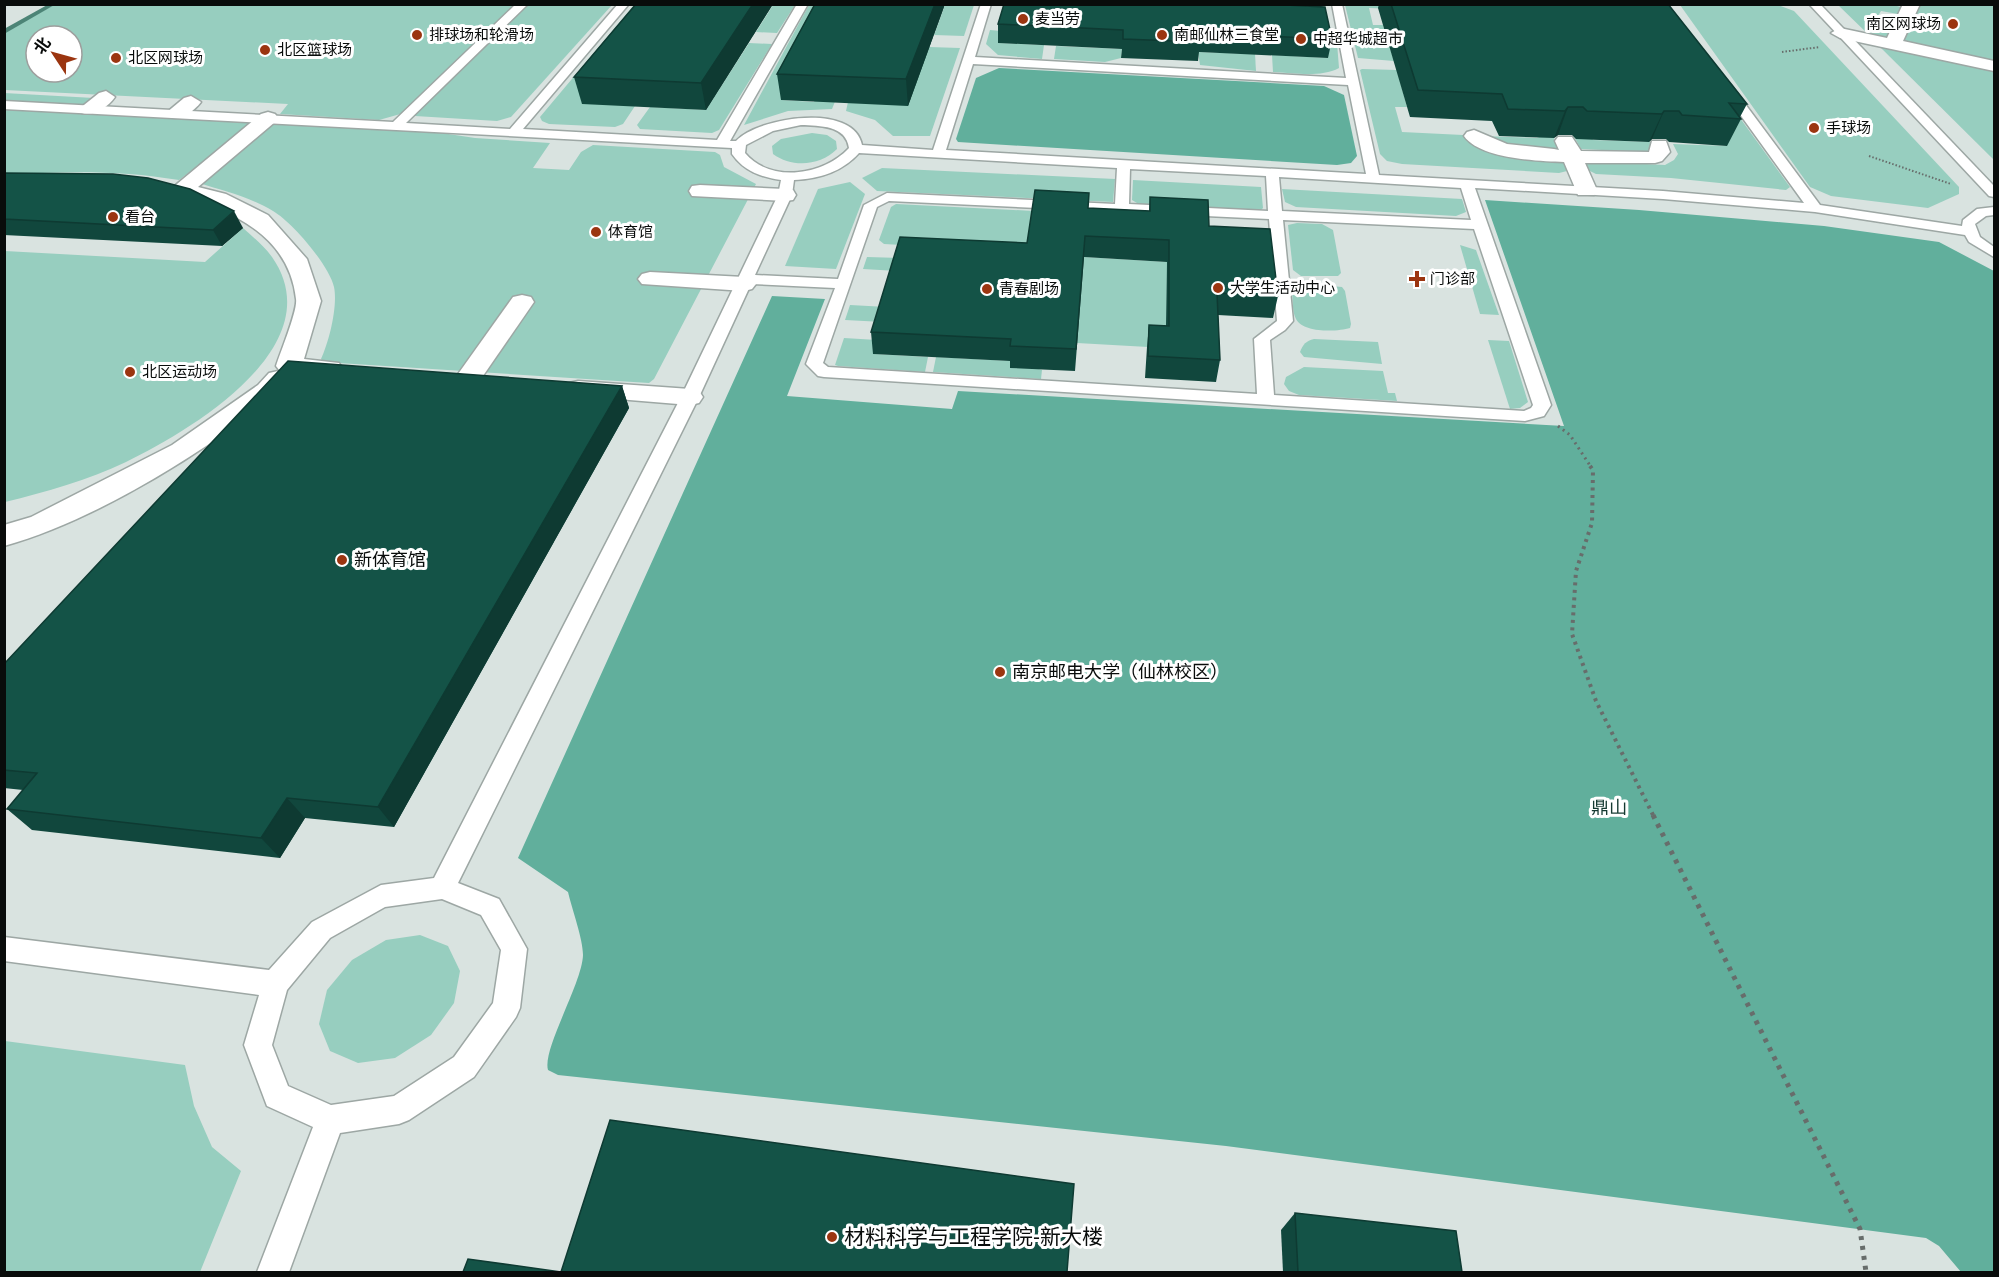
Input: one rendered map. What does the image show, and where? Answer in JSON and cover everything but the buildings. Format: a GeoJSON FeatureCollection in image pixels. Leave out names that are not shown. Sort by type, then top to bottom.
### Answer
{"type":"FeatureCollection","features":[{"type":"Feature","properties":{"kind":"street"},"geometry":{"type":"LineString","coordinates":[[1893,44],[1912,4]]}},
{"type":"Feature","properties":{"kind":"street"},"geometry":{"type":"LineString","coordinates":[[1840,33],[1995,66]]}},
{"type":"Feature","properties":{"kind":"street"},"geometry":{"type":"LineString","coordinates":[[89,109],[106,97]]}},
{"type":"Feature","properties":{"kind":"street"},"geometry":{"type":"LineString","coordinates":[[4,536],[42,524],[182,451],[267,391],[289,366],[309,301],[295,259],[260,220],[218,199],[171,188],[270,114]]}},
{"type":"Feature","properties":{"kind":"street"},"geometry":{"type":"LineString","coordinates":[[1474,136],[1480,144],[1495,149],[1568,148],[1646,158],[1655,157],[1660,152],[1659,146]]}},
{"type":"Feature","properties":{"kind":"street"},"geometry":{"type":"LineString","coordinates":[[1568,148],[1586,190]]}},
{"type":"Feature","properties":{"kind":"street"},"geometry":{"type":"LineString","coordinates":[[700,191],[787,185]]}},
{"type":"Feature","properties":{"kind":"street"},"geometry":{"type":"LineString","coordinates":[[650,279],[745,282]]}},
{"type":"Feature","properties":{"kind":"street"},"geometry":{"type":"LineString","coordinates":[[467,380],[522,302]]}},
{"type":"Feature","properties":{"kind":"street"},"geometry":{"type":"LineString","coordinates":[[289,366],[349,371]]}},
{"type":"Feature","properties":{"kind":"street"},"geometry":{"type":"LineString","coordinates":[[549,386],[690,397]]}},
{"type":"Feature","properties":{"kind":"lane"},"geometry":{"type":"LineString","coordinates":[[397,125],[523,4]]}},
{"type":"Feature","properties":{"kind":"lane"},"geometry":{"type":"LineString","coordinates":[[515,131],[624,4]]}},
{"type":"Feature","properties":{"kind":"lane"},"geometry":{"type":"LineString","coordinates":[[722,143],[803,4]]}},
{"type":"Feature","properties":{"kind":"lane"},"geometry":{"type":"LineString","coordinates":[[939,152],[986,4]]}},
{"type":"Feature","properties":{"kind":"lane"},"geometry":{"type":"LineString","coordinates":[[1337,4],[1373,178]]}},
{"type":"Feature","properties":{"kind":"lane"},"geometry":{"type":"LineString","coordinates":[[1814,4],[1995,193]]}},
{"type":"Feature","properties":{"kind":"lane"},"geometry":{"type":"LineString","coordinates":[[969,60],[1353,82]]}},
{"type":"Feature","properties":{"kind":"lane"},"geometry":{"type":"LineString","coordinates":[[1720,79],[1815,208]]}},
{"type":"Feature","properties":{"kind":"lane"},"geometry":{"type":"LineString","coordinates":[[4,105],[89,109],[184,108],[397,125],[740,145]]}},
{"type":"Feature","properties":{"kind":"lane"},"geometry":{"type":"LineString","coordinates":[[787,185],[754,169],[744,162],[739,154],[740,145],[756,131],[770,126],[817,121],[831,124],[852,134],[856,148]]}},
{"type":"Feature","properties":{"kind":"lane"},"geometry":{"type":"LineString","coordinates":[[442,888],[690,397],[745,282],[787,185],[840,164],[856,148],[1586,190],[1815,208],[1972,232]]}},
{"type":"Feature","properties":{"kind":"lane"},"geometry":{"type":"LineString","coordinates":[[1122,209],[1124,163]]}},
{"type":"Feature","properties":{"kind":"lane"},"geometry":{"type":"LineString","coordinates":[[1266,400],[1262,339],[1266,334],[1280,328],[1286,321],[1272,171]]}},
{"type":"Feature","properties":{"kind":"lane"},"geometry":{"type":"LineString","coordinates":[[1466,182],[1542,405],[1538,412],[1525,416],[824,372],[814,364],[871,205],[887,197],[1480,225]]}},
{"type":"Feature","properties":{"kind":"lane"},"geometry":{"type":"LineString","coordinates":[[1995,211],[1982,212],[1968,223],[1974,239],[1995,253]]}},
{"type":"Feature","properties":{"kind":"lane"},"geometry":{"type":"LineString","coordinates":[[745,282],[844,284]]}},
{"type":"Feature","properties":{"kind":"lane"},"geometry":{"type":"LineString","coordinates":[[442,888],[490,907],[514,950],[506,1008],[464,1067],[399,1110],[330,1120],[277,1096],[258,1045],[275,984],[321,930],[381,896],[442,888]]}},
{"type":"Feature","properties":{"kind":"lane"},"geometry":{"type":"LineString","coordinates":[[4,949],[275,984]]}},
{"type":"Feature","properties":{"kind":"lane"},"geometry":{"type":"LineString","coordinates":[[273,1272],[330,1120]]}},
{"type":"Feature","properties":{"kind":"path"},"geometry":{"type":"LineString","coordinates":[[1782,52],[1826,46]]}},
{"type":"Feature","properties":{"kind":"path"},"geometry":{"type":"LineString","coordinates":[[1869,156],[1959,187]]}},
{"type":"Feature","properties":{"kind":"path"},"geometry":{"type":"LineString","coordinates":[[1538,412],[1570,435],[1593,470],[1592,522],[1576,571],[1572,634],[1596,701],[1860,1229],[1866,1272]]}},
{"type":"Feature","properties":{"kind":"green space"},"geometry":{"type":"Polygon","coordinates":[[[1889,4],[1901,7],[1898,14],[1881,11],[1876,19],[1894,23],[1886,40],[1870,36],[1838,5],[1889,4]]]}},
{"type":"Feature","properties":{"kind":"green space"},"geometry":{"type":"Polygon","coordinates":[[[54,5],[519,5],[404,113],[379,120],[280,114],[288,104],[5,90],[4,32],[54,5]]]}},
{"type":"Feature","properties":{"kind":"green space"},"geometry":{"type":"Polygon","coordinates":[[[528,5],[612,5],[511,117],[497,121],[415,116],[415,114],[528,5]]]}},
{"type":"Feature","properties":{"kind":"green space"},"geometry":{"type":"Polygon","coordinates":[[[634,5],[662,5],[582,103],[635,106],[623,124],[615,127],[549,124],[542,121],[540,117],[634,5]]]}},
{"type":"Feature","properties":{"kind":"green space"},"geometry":{"type":"Polygon","coordinates":[[[773,5],[795,5],[777,33],[756,32],[773,5]]]}},
{"type":"Feature","properties":{"kind":"green space"},"geometry":{"type":"Polygon","coordinates":[[[809,5],[832,5],[781,100],[814,102],[816,98],[836,99],[832,109],[788,111],[744,125],[809,5]]]}},
{"type":"Feature","properties":{"kind":"green space"},"geometry":{"type":"Polygon","coordinates":[[[945,5],[974,5],[964,36],[934,35],[945,5]]]}},
{"type":"Feature","properties":{"kind":"green space"},"geometry":{"type":"Polygon","coordinates":[[[1345,5],[1418,5],[1421,10],[1369,8],[1373,25],[1383,25],[1394,61],[1358,58],[1345,5]]]}},
{"type":"Feature","properties":{"kind":"green space"},"geometry":{"type":"Polygon","coordinates":[[[1680,5],[1778,5],[1794,11],[1959,187],[1959,194],[1928,208],[1831,196],[1810,187],[1680,5]]]}},
{"type":"Feature","properties":{"kind":"green space","name":"南区网球场"},"geometry":{"type":"Polygon","coordinates":[[[1920,5],[1994,5],[1994,63],[1902,44],[1920,5]]]}},
{"type":"Feature","properties":{"kind":"green space"},"geometry":{"type":"Polygon","coordinates":[[[990,30],[1001,31],[998,43],[1044,45],[1042,59],[998,55],[986,44],[990,30]]]}},
{"type":"Feature","properties":{"kind":"green space"},"geometry":{"type":"Polygon","coordinates":[[[1325,42],[1337,43],[1339,68],[1315,74],[1273,72],[1272,55],[1328,58],[1325,42]]]}},
{"type":"Feature","properties":{"kind":"green space"},"geometry":{"type":"Polygon","coordinates":[[[749,43],[772,44],[719,130],[712,133],[640,129],[637,125],[650,107],[706,110],[749,43]]]}},
{"type":"Feature","properties":{"kind":"green space"},"geometry":{"type":"Polygon","coordinates":[[[1056,46],[1122,49],[1121,58],[1105,62],[1054,59],[1056,46]]]}},
{"type":"Feature","properties":{"kind":"green space"},"geometry":{"type":"Polygon","coordinates":[[[1879,46],[1994,68],[1994,160],[1879,46]]]}},
{"type":"Feature","properties":{"kind":"green space"},"geometry":{"type":"Polygon","coordinates":[[[929,47],[960,48],[930,136],[893,136],[875,120],[846,111],[848,102],[929,47]]]}},
{"type":"Feature","properties":{"kind":"green space"},"geometry":{"type":"Polygon","coordinates":[[[1198,52],[1255,54],[1256,71],[1200,65],[1198,52]]]}},
{"type":"Feature","properties":{"kind":"green space"},"geometry":{"type":"Polygon","coordinates":[[[999,68],[1324,86],[1344,95],[1357,156],[1351,163],[1337,165],[958,142],[956,139],[976,78],[999,68]]]}},
{"type":"Feature","properties":{"kind":"green space"},"geometry":{"type":"Polygon","coordinates":[[[1360,70],[1397,70],[1407,107],[1395,107],[1402,132],[1463,135],[1472,143],[1494,153],[1555,158],[1564,162],[1567,171],[1559,173],[1402,164],[1387,161],[1380,154],[1360,70]]]}},
{"type":"Feature","properties":{"kind":"green space"},"geometry":{"type":"Polygon","coordinates":[[[1711,78],[1790,187],[1786,190],[1671,178],[1596,174],[1586,169],[1585,164],[1591,161],[1665,165],[1674,160],[1678,154],[1673,144],[1727,146],[1711,78]]]}},
{"type":"Feature","properties":{"kind":"green space"},"geometry":{"type":"Polygon","coordinates":[[[4,93],[94,98],[92,103],[82,106],[5,102],[4,93]]]}},
{"type":"Feature","properties":{"kind":"green space"},"geometry":{"type":"Polygon","coordinates":[[[4,107],[251,119],[254,123],[179,180],[136,174],[92,172],[5,175],[4,107]]]}},
{"type":"Feature","properties":{"kind":"green space"},"geometry":{"type":"Polygon","coordinates":[[[274,122],[415,129],[475,138],[550,143],[533,168],[569,170],[581,152],[593,145],[715,152],[720,155],[724,167],[756,184],[654,379],[649,383],[323,362],[321,359],[332,324],[335,295],[331,278],[318,256],[290,224],[273,211],[246,198],[199,183],[274,122]]]}},
{"type":"Feature","properties":{"kind":"green space"},"geometry":{"type":"Polygon","coordinates":[[[1551,132],[1559,149],[1505,146],[1481,136],[1537,138],[1551,132]]]}},
{"type":"Feature","properties":{"kind":"green space"},"geometry":{"type":"Polygon","coordinates":[[[812,133],[827,135],[836,141],[837,149],[822,159],[806,163],[789,162],[773,154],[772,146],[781,139],[812,133]]]}},
{"type":"Feature","properties":{"kind":"green space"},"geometry":{"type":"Polygon","coordinates":[[[1572,133],[1589,133],[1593,140],[1651,142],[1651,150],[1644,152],[1581,149],[1572,133]]]}},
{"type":"Feature","properties":{"kind":"green space"},"geometry":{"type":"Polygon","coordinates":[[[882,168],[1115,179],[1113,202],[877,191],[862,178],[882,168]]]}},
{"type":"Feature","properties":{"kind":"green space"},"geometry":{"type":"Polygon","coordinates":[[[1133,180],[1261,187],[1263,208],[1260,211],[1142,206],[1132,200],[1133,180]]]}},
{"type":"Feature","properties":{"kind":"green space"},"geometry":{"type":"Polygon","coordinates":[[[850,182],[865,194],[836,269],[785,266],[818,189],[850,182]]]}},
{"type":"Feature","properties":{"kind":"green space"},"geometry":{"type":"Polygon","coordinates":[[[1282,189],[1462,199],[1466,212],[1456,216],[1296,207],[1285,202],[1282,189]]]}},
{"type":"Feature","properties":{"kind":"green space","name":"鼎山"},"geometry":{"type":"Polygon","coordinates":[[[1485,200],[1639,210],[1824,226],[1939,242],[1994,271],[1994,1272],[1961,1272],[1939,1246],[1926,1238],[1226,1146],[558,1075],[548,1070],[551,1047],[581,967],[583,948],[568,892],[518,858],[772,296],[825,299],[787,396],[952,409],[958,391],[1564,426],[1485,200]]]}},
{"type":"Feature","properties":{"kind":"green space"},"geometry":{"type":"Polygon","coordinates":[[[896,204],[1034,211],[1028,252],[884,244],[879,240],[891,207],[896,204]]]}},
{"type":"Feature","properties":{"kind":"green space"},"geometry":{"type":"Polygon","coordinates":[[[1322,224],[1333,230],[1341,273],[1338,276],[1301,276],[1293,270],[1288,225],[1322,224]]]}},
{"type":"Feature","properties":{"kind":"green space","name":"北区运动场"},"geometry":{"type":"Polygon","coordinates":[[[243,228],[272,257],[286,290],[284,322],[270,353],[246,381],[217,407],[185,429],[126,462],[67,485],[5,502],[5,251],[205,262],[243,228]]]}},
{"type":"Feature","properties":{"kind":"green space"},"geometry":{"type":"Polygon","coordinates":[[[1460,245],[1476,250],[1499,315],[1480,314],[1460,245]]]}},
{"type":"Feature","properties":{"kind":"green space"},"geometry":{"type":"Polygon","coordinates":[[[867,257],[901,258],[897,271],[863,269],[867,257]]]}},
{"type":"Feature","properties":{"kind":"green space"},"geometry":{"type":"Polygon","coordinates":[[[1084,257],[1167,262],[1166,348],[1077,343],[1084,257]]]}},
{"type":"Feature","properties":{"kind":"green space"},"geometry":{"type":"Polygon","coordinates":[[[1300,283],[1342,287],[1345,291],[1350,328],[1321,330],[1300,324],[1294,313],[1292,290],[1300,283]]]}},
{"type":"Feature","properties":{"kind":"green space"},"geometry":{"type":"Polygon","coordinates":[[[850,305],[887,307],[883,322],[845,320],[850,305]]]}},
{"type":"Feature","properties":{"kind":"green space"},"geometry":{"type":"Polygon","coordinates":[[[844,338],[877,340],[874,354],[928,357],[925,372],[835,365],[844,338]]]}},
{"type":"Feature","properties":{"kind":"green space"},"geometry":{"type":"Polygon","coordinates":[[[1314,339],[1378,342],[1382,364],[1304,357],[1300,352],[1302,347],[1314,339]]]}},
{"type":"Feature","properties":{"kind":"green space"},"geometry":{"type":"Polygon","coordinates":[[[1488,340],[1509,341],[1528,402],[1520,408],[1510,409],[1488,340]]]}},
{"type":"Feature","properties":{"kind":"green space"},"geometry":{"type":"Polygon","coordinates":[[[936,357],[1010,361],[1042,370],[1041,379],[933,372],[936,357]]]}},
{"type":"Feature","properties":{"kind":"green space"},"geometry":{"type":"Polygon","coordinates":[[[1304,367],[1383,371],[1388,393],[1395,393],[1397,401],[1299,395],[1289,391],[1284,384],[1286,377],[1304,367]]]}},
{"type":"Feature","properties":{"kind":"green space"},"geometry":{"type":"Polygon","coordinates":[[[420,935],[448,946],[460,971],[454,1003],[431,1035],[395,1058],[358,1063],[330,1051],[319,1024],[327,990],[352,960],[386,940],[420,935]]]}},
{"type":"Feature","properties":{"kind":"green space"},"geometry":{"type":"Polygon","coordinates":[[[5,1041],[185,1065],[194,1106],[212,1147],[241,1171],[200,1272],[5,1272],[5,1041]]]}},
{"type":"Feature","properties":{"kind":"waterway"},"geometry":{"type":"LineString","coordinates":[[4,32],[54,4]]}},
{"type":"Feature","properties":{"kind":"place","name":"麦当劳"},"geometry":{"type":"Point","coordinates":[1023,19]}},
{"type":"Feature","properties":{"kind":"place","name":"南区网球场"},"geometry":{"type":"Point","coordinates":[1953,24]}},
{"type":"Feature","properties":{"kind":"place","name":"排球场和轮滑场"},"geometry":{"type":"Point","coordinates":[417,35]}},
{"type":"Feature","properties":{"kind":"place","name":"南邮仙林三食堂"},"geometry":{"type":"Point","coordinates":[1162,35]}},
{"type":"Feature","properties":{"kind":"place","name":"中超华城超市"},"geometry":{"type":"Point","coordinates":[1301,39]}},
{"type":"Feature","properties":{"kind":"place","name":"北区篮球场"},"geometry":{"type":"Point","coordinates":[265,50]}},
{"type":"Feature","properties":{"kind":"place","name":"北区网球场"},"geometry":{"type":"Point","coordinates":[116,58]}},
{"type":"Feature","properties":{"kind":"place","name":"手球场"},"geometry":{"type":"Point","coordinates":[1814,128]}},
{"type":"Feature","properties":{"kind":"place","name":"看台"},"geometry":{"type":"Point","coordinates":[113,217]}},
{"type":"Feature","properties":{"kind":"place","name":"体育馆"},"geometry":{"type":"Point","coordinates":[596,232]}},
{"type":"Feature","properties":{"kind":"place","name":"门诊部"},"geometry":{"type":"Point","coordinates":[1417,279]}},
{"type":"Feature","properties":{"kind":"place","name":"大学生活动中心"},"geometry":{"type":"Point","coordinates":[1218,288]}},
{"type":"Feature","properties":{"kind":"place","name":"青春剧场"},"geometry":{"type":"Point","coordinates":[987,289]}},
{"type":"Feature","properties":{"kind":"place","name":"北区运动场"},"geometry":{"type":"Point","coordinates":[130,372]}},
{"type":"Feature","properties":{"kind":"place","name":"新体育馆"},"geometry":{"type":"Point","coordinates":[342,560]}},
{"type":"Feature","properties":{"kind":"place","name":"南京邮电大学（仙林校区）"},"geometry":{"type":"Point","coordinates":[1000,672]}},
{"type":"Feature","properties":{"kind":"place","name":"材料科学与工程学院-新大楼"},"geometry":{"type":"Point","coordinates":[832,1237]}}]}
